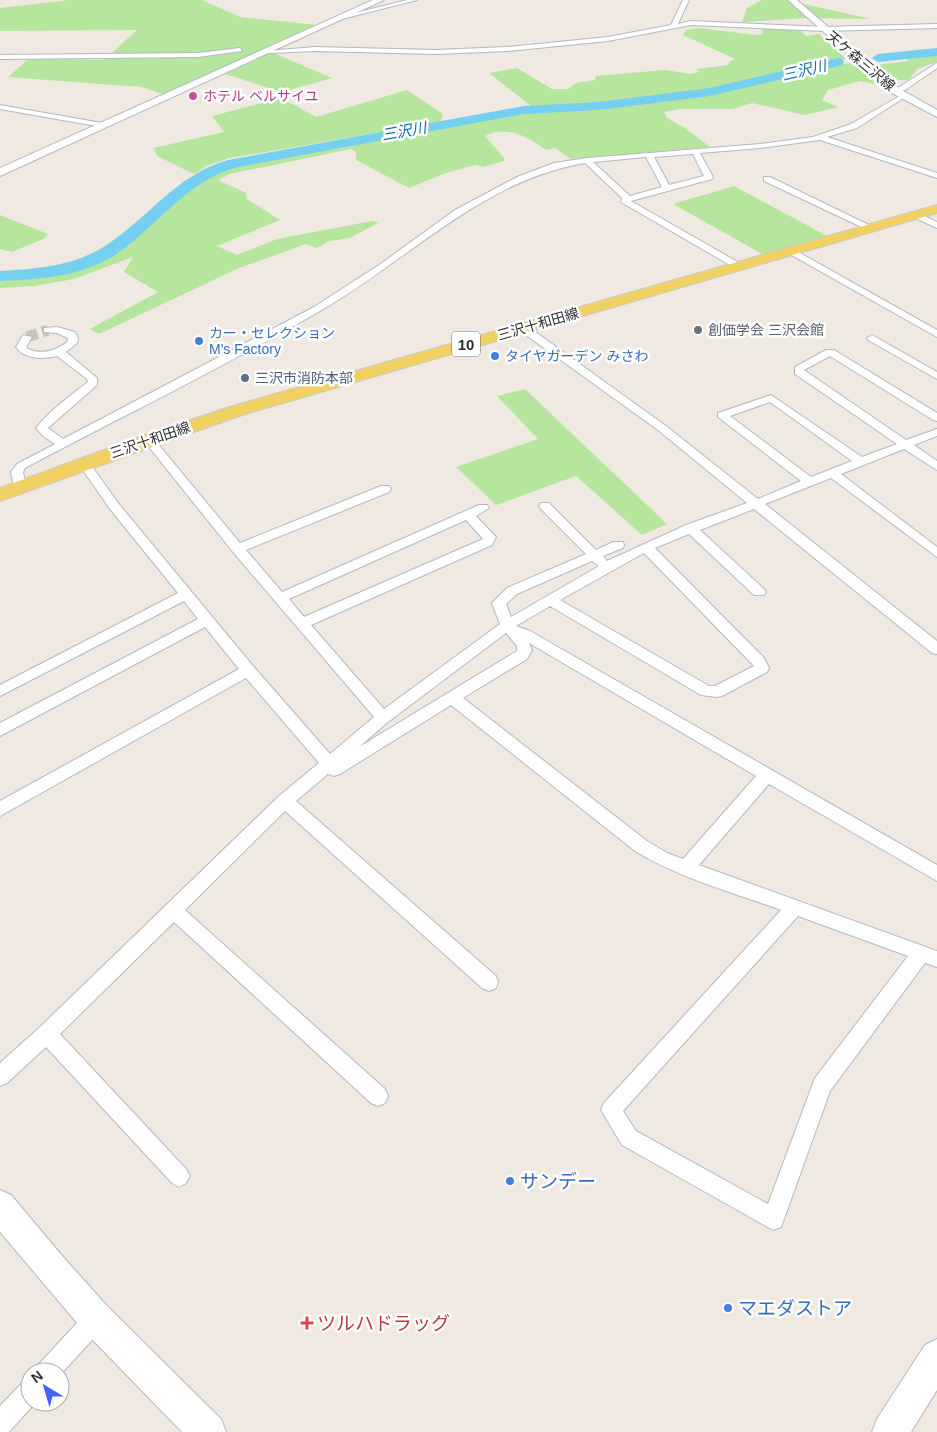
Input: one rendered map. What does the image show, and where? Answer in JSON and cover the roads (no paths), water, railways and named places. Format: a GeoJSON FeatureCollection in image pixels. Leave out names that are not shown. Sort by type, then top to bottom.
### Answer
{"type":"FeatureCollection","features":[{"type":"Feature","properties":{"kind":"main road","name":"三沢十和田線"},"geometry":{"type":"LineString","coordinates":[[0,495],[149,440],[299,392],[937,209]]}},
{"type":"Feature","properties":{"kind":"street"},"geometry":{"type":"LineString","coordinates":[[0,172],[380,0]]}},
{"type":"Feature","properties":{"kind":"street"},"geometry":{"type":"LineString","coordinates":[[342,17],[414,0]]}},
{"type":"Feature","properties":{"kind":"street"},"geometry":{"type":"LineString","coordinates":[[674,25],[686,0]]}},
{"type":"Feature","properties":{"kind":"street","name":"天ケ森三沢線"},"geometry":{"type":"LineString","coordinates":[[792,0],[899,93],[937,114]]}},
{"type":"Feature","properties":{"kind":"street"},"geometry":{"type":"LineString","coordinates":[[270,51],[475,51],[608,39],[674,25],[718,23],[824,29],[937,26]]}},
{"type":"Feature","properties":{"kind":"street"},"geometry":{"type":"LineString","coordinates":[[0,57],[198,55],[240,50]]}},
{"type":"Feature","properties":{"kind":"street"},"geometry":{"type":"LineString","coordinates":[[20,487],[17,472],[21,466],[317,309],[382,267],[473,202],[542,170],[587,160],[696,152],[822,138],[854,126],[937,65]]}},
{"type":"Feature","properties":{"kind":"street"},"geometry":{"type":"LineString","coordinates":[[0,107],[102,125]]}},
{"type":"Feature","properties":{"kind":"street"},"geometry":{"type":"LineString","coordinates":[[822,138],[937,176]]}},
{"type":"Feature","properties":{"kind":"street"},"geometry":{"type":"LineString","coordinates":[[696,152],[709,177],[624,200],[738,266]]}},
{"type":"Feature","properties":{"kind":"street"},"geometry":{"type":"LineString","coordinates":[[649,155],[667,189]]}},
{"type":"Feature","properties":{"kind":"street"},"geometry":{"type":"LineString","coordinates":[[587,160],[628,199]]}},
{"type":"Feature","properties":{"kind":"street"},"geometry":{"type":"LineString","coordinates":[[767,178],[871,228]]}},
{"type":"Feature","properties":{"kind":"street"},"geometry":{"type":"LineString","coordinates":[[916,215],[937,226]]}},
{"type":"Feature","properties":{"kind":"street"},"geometry":{"type":"LineString","coordinates":[[791,252],[937,334]]}},
{"type":"Feature","properties":{"kind":"street"},"geometry":{"type":"LineString","coordinates":[[523,328],[662,428],[937,649]]}},
{"type":"Feature","properties":{"kind":"street"},"geometry":{"type":"LineString","coordinates":[[27,337],[21,347],[30,354],[44,355],[59,352],[72,343],[74,338],[65,331],[48,330]]}},
{"type":"Feature","properties":{"kind":"street"},"geometry":{"type":"LineString","coordinates":[[872,338],[937,376]]}},
{"type":"Feature","properties":{"kind":"street"},"geometry":{"type":"LineString","coordinates":[[59,352],[92,378],[93,383],[49,419],[42,428],[47,434],[63,444]]}},
{"type":"Feature","properties":{"kind":"street"},"geometry":{"type":"LineString","coordinates":[[937,418],[830,352],[799,369],[799,372],[937,466]]}},
{"type":"Feature","properties":{"kind":"street"},"geometry":{"type":"LineString","coordinates":[[810,482],[722,415],[771,398],[860,462]]}},
{"type":"Feature","properties":{"kind":"street"},"geometry":{"type":"LineString","coordinates":[[0,1076],[46,1034],[285,801],[383,718],[549,599],[607,567],[690,528],[935,434]]}},
{"type":"Feature","properties":{"kind":"street"},"geometry":{"type":"LineString","coordinates":[[149,440],[238,549],[383,718]]}},
{"type":"Feature","properties":{"kind":"street"},"geometry":{"type":"LineString","coordinates":[[84,463],[114,506],[248,670],[334,770],[522,655],[525,650],[511,628],[499,603],[504,597],[618,545]]}},
{"type":"Feature","properties":{"kind":"street"},"geometry":{"type":"LineString","coordinates":[[832,473],[937,553]]}},
{"type":"Feature","properties":{"kind":"street"},"geometry":{"type":"LineString","coordinates":[[238,549],[384,489]]}},
{"type":"Feature","properties":{"kind":"street"},"geometry":{"type":"LineString","coordinates":[[545,506],[607,567]]}},
{"type":"Feature","properties":{"kind":"street"},"geometry":{"type":"LineString","coordinates":[[280,598],[483,508]]}},
{"type":"Feature","properties":{"kind":"street"},"geometry":{"type":"LineString","coordinates":[[303,623],[488,542],[490,537],[468,515]]}},
{"type":"Feature","properties":{"kind":"street"},"geometry":{"type":"LineString","coordinates":[[690,528],[759,592]]}},
{"type":"Feature","properties":{"kind":"street"},"geometry":{"type":"LineString","coordinates":[[549,599],[706,691],[717,692],[762,668],[759,662],[646,548]]}},
{"type":"Feature","properties":{"kind":"street"},"geometry":{"type":"LineString","coordinates":[[0,691],[187,594]]}},
{"type":"Feature","properties":{"kind":"street"},"geometry":{"type":"LineString","coordinates":[[0,730],[207,620]]}},
{"type":"Feature","properties":{"kind":"street"},"geometry":{"type":"LineString","coordinates":[[511,628],[525,634],[937,874]]}},
{"type":"Feature","properties":{"kind":"street"},"geometry":{"type":"LineString","coordinates":[[0,809],[248,670]]}},
{"type":"Feature","properties":{"kind":"street"},"geometry":{"type":"LineString","coordinates":[[452,698],[640,846],[660,858],[686,868],[795,907],[929,956],[822,1085],[774,1219],[630,1138],[611,1110],[795,907]]}},
{"type":"Feature","properties":{"kind":"street"},"geometry":{"type":"LineString","coordinates":[[686,868],[766,776]]}},
{"type":"Feature","properties":{"kind":"street"},"geometry":{"type":"LineString","coordinates":[[285,801],[489,982]]}},
{"type":"Feature","properties":{"kind":"street"},"geometry":{"type":"LineString","coordinates":[[173,910],[378,1096]]}},
{"type":"Feature","properties":{"kind":"street"},"geometry":{"type":"LineString","coordinates":[[46,1034],[179,1176]]}},
{"type":"Feature","properties":{"kind":"street"},"geometry":{"type":"LineString","coordinates":[[0,1206],[52,1270],[96,1319],[208,1432]]}},
{"type":"Feature","properties":{"kind":"street"},"geometry":{"type":"LineString","coordinates":[[56,1362],[96,1319]]}},
{"type":"Feature","properties":{"kind":"street"},"geometry":{"type":"LineString","coordinates":[[890,1432],[937,1357]]}},
{"type":"Feature","properties":{"kind":"street"},"geometry":{"type":"LineString","coordinates":[[0,1424],[20,1402]]}},
{"type":"Feature","properties":{"kind":"waterway","name":"三沢川"},"geometry":{"type":"LineString","coordinates":[[878,58],[937,52]]}},
{"type":"Feature","properties":{"kind":"waterway","name":"三沢川"},"geometry":{"type":"LineString","coordinates":[[0,276],[55,271],[95,259],[120,243],[191,182],[210,171],[233,163],[524,110],[599,106],[710,92],[838,62]]}},
{"type":"Feature","properties":{"kind":"tunnel"},"geometry":{"type":"LineString","coordinates":[[27,337],[48,330]]}},
{"type":"Feature","properties":{"kind":"place","name":"ホテル ベルサイユ"},"geometry":{"type":"Point","coordinates":[193,96]}},
{"type":"Feature","properties":{"kind":"place","name":"創価学会 三沢会館"},"geometry":{"type":"Point","coordinates":[698,330]}},
{"type":"Feature","properties":{"kind":"place","name":"カー・セレクション M's Factory"},"geometry":{"type":"Point","coordinates":[199,341]}},
{"type":"Feature","properties":{"kind":"place","name":"タイヤガーデン みさわ"},"geometry":{"type":"Point","coordinates":[495,356]}},
{"type":"Feature","properties":{"kind":"place","name":"三沢市消防本部"},"geometry":{"type":"Point","coordinates":[245,378]}},
{"type":"Feature","properties":{"kind":"place","name":"サンデー"},"geometry":{"type":"Point","coordinates":[510,1181]}},
{"type":"Feature","properties":{"kind":"place","name":"マエダストア"},"geometry":{"type":"Point","coordinates":[728,1308]}},
{"type":"Feature","properties":{"kind":"place","name":"ツルハドラッグ"},"geometry":{"type":"Point","coordinates":[307,1323]}}]}
